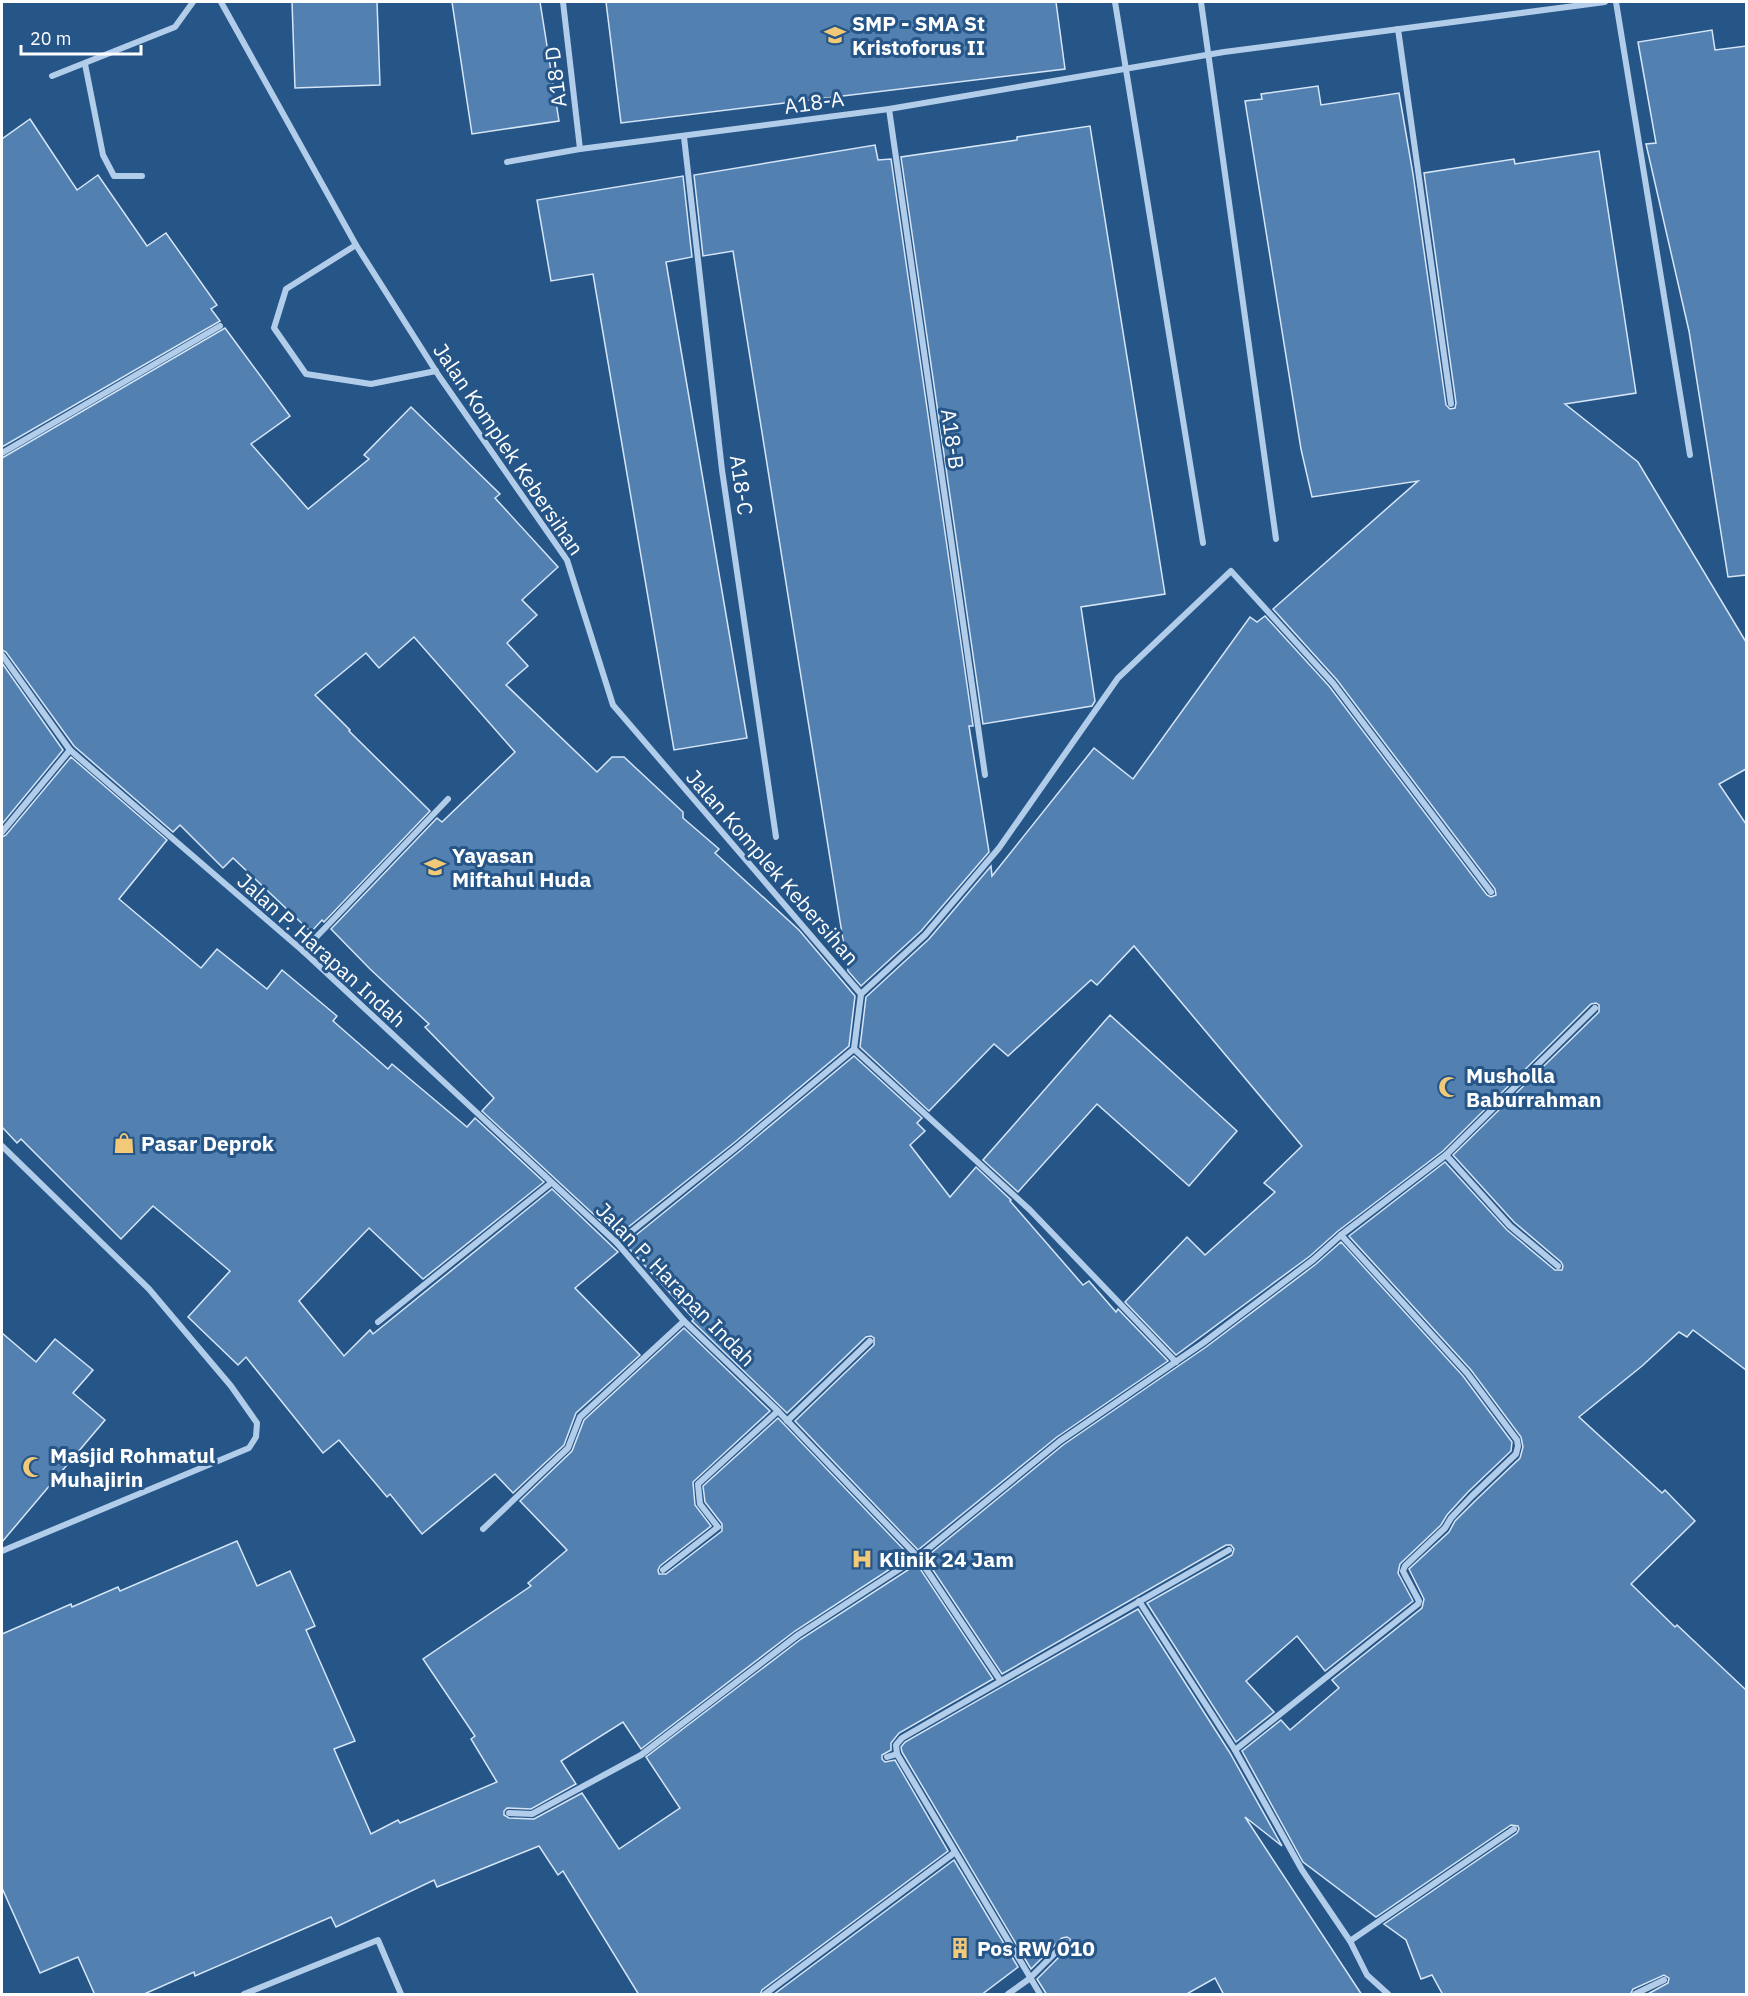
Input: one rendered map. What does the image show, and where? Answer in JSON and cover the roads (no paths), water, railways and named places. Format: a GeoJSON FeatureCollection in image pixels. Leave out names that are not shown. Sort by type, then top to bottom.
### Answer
{"type":"FeatureCollection","features":[{"type":"Feature","properties":{"kind":"street"},"geometry":{"type":"LineString","coordinates":[[52,76],[175,27],[193,2]]}},
{"type":"Feature","properties":{"kind":"street","name":"Jalan Komplek Kebersihan"},"geometry":{"type":"LineString","coordinates":[[221,2],[356,245],[436,371],[567,561],[613,705],[861,994],[854,1048]]}},
{"type":"Feature","properties":{"kind":"street","name":"A18-D"},"geometry":{"type":"LineString","coordinates":[[562,2],[580,149]]}},
{"type":"Feature","properties":{"kind":"street"},"geometry":{"type":"LineString","coordinates":[[1115,2],[1203,543]]}},
{"type":"Feature","properties":{"kind":"street"},"geometry":{"type":"LineString","coordinates":[[1201,2],[1276,539]]}},
{"type":"Feature","properties":{"kind":"street","name":"A18-A"},"geometry":{"type":"LineString","coordinates":[[507,162],[580,149],[889,109],[1224,52],[1605,2]]}},
{"type":"Feature","properties":{"kind":"street"},"geometry":{"type":"LineString","coordinates":[[1616,2],[1690,455]]}},
{"type":"Feature","properties":{"kind":"street"},"geometry":{"type":"LineString","coordinates":[[1398,29],[1451,404]]}},
{"type":"Feature","properties":{"kind":"street"},"geometry":{"type":"LineString","coordinates":[[85,64],[102,156],[114,176],[142,176]]}},
{"type":"Feature","properties":{"kind":"street","name":"A18-B"},"geometry":{"type":"LineString","coordinates":[[889,109],[985,775]]}},
{"type":"Feature","properties":{"kind":"street","name":"A18-C"},"geometry":{"type":"LineString","coordinates":[[684,137],[723,470],[776,837]]}},
{"type":"Feature","properties":{"kind":"street"},"geometry":{"type":"LineString","coordinates":[[356,245],[286,289],[274,328],[306,374],[371,384],[436,371]]}},
{"type":"Feature","properties":{"kind":"street"},"geometry":{"type":"LineString","coordinates":[[2,453],[220,326]]}},
{"type":"Feature","properties":{"kind":"street"},"geometry":{"type":"LineString","coordinates":[[861,994],[925,935],[999,848],[1118,678],[1231,571],[1333,683],[1491,892]]}},
{"type":"Feature","properties":{"kind":"street","name":"Jalan P. Harapan Indah"},"geometry":{"type":"LineString","coordinates":[[2,655],[70,750],[303,951],[617,1244],[684,1321],[778,1411],[918,1557],[1000,1680]]}},
{"type":"Feature","properties":{"kind":"street"},"geometry":{"type":"LineString","coordinates":[[2,832],[70,750]]}},
{"type":"Feature","properties":{"kind":"street"},"geometry":{"type":"LineString","coordinates":[[303,951],[448,799]]}},
{"type":"Feature","properties":{"kind":"street"},"geometry":{"type":"LineString","coordinates":[[509,1813],[532,1814],[641,1755],[798,1635],[918,1557],[1060,1441],[1176,1362],[1313,1260],[1341,1235],[1446,1155],[1595,1008]]}},
{"type":"Feature","properties":{"kind":"street"},"geometry":{"type":"LineString","coordinates":[[617,1244],[854,1048],[1030,1210],[1176,1362]]}},
{"type":"Feature","properties":{"kind":"street"},"geometry":{"type":"LineString","coordinates":[[2,1146],[149,1289],[231,1386],[257,1423],[256,1437],[249,1448],[2,1551]]}},
{"type":"Feature","properties":{"kind":"street"},"geometry":{"type":"LineString","coordinates":[[1446,1155],[1510,1226],[1558,1266]]}},
{"type":"Feature","properties":{"kind":"street"},"geometry":{"type":"LineString","coordinates":[[378,1322],[551,1183]]}},
{"type":"Feature","properties":{"kind":"street"},"geometry":{"type":"LineString","coordinates":[[1235,1750],[1418,1605],[1419,1601],[1403,1571],[1406,1566],[1445,1528],[1451,1518],[1472,1496],[1516,1454],[1518,1446],[1517,1440],[1467,1373],[1341,1235]]}},
{"type":"Feature","properties":{"kind":"street"},"geometry":{"type":"LineString","coordinates":[[483,1529],[568,1449],[580,1417],[684,1321]]}},
{"type":"Feature","properties":{"kind":"street"},"geometry":{"type":"LineString","coordinates":[[787,1421],[870,1341]]}},
{"type":"Feature","properties":{"kind":"street"},"geometry":{"type":"LineString","coordinates":[[663,1570],[718,1527],[700,1504],[698,1484],[778,1411]]}},
{"type":"Feature","properties":{"kind":"street"},"geometry":{"type":"LineString","coordinates":[[1040,1995],[954,1853],[897,1754],[896,1745],[902,1738],[1000,1680],[1229,1550]]}},
{"type":"Feature","properties":{"kind":"street"},"geometry":{"type":"LineString","coordinates":[[1139,1601],[1235,1750],[1302,1870],[1350,1941],[1367,1975],[1388,1995]]}},
{"type":"Feature","properties":{"kind":"street"},"geometry":{"type":"LineString","coordinates":[[887,1757],[897,1754]]}},
{"type":"Feature","properties":{"kind":"street"},"geometry":{"type":"LineString","coordinates":[[1350,1941],[1514,1829]]}},
{"type":"Feature","properties":{"kind":"street"},"geometry":{"type":"LineString","coordinates":[[765,1995],[954,1853]]}},
{"type":"Feature","properties":{"kind":"street"},"geometry":{"type":"LineString","coordinates":[[244,1995],[378,1940],[401,1995]]}},
{"type":"Feature","properties":{"kind":"street"},"geometry":{"type":"LineString","coordinates":[[1008,1995],[1066,1942]]}},
{"type":"Feature","properties":{"kind":"street"},"geometry":{"type":"LineString","coordinates":[[1635,1995],[1664,1980]]}},
{"type":"Feature","properties":{"kind":"place","name":"SMP - SMA St Kristoforus II"},"geometry":{"type":"Point","coordinates":[835,35]}},
{"type":"Feature","properties":{"kind":"place","name":"Yayasan Miftahul Huda"},"geometry":{"type":"Point","coordinates":[435,867]}},
{"type":"Feature","properties":{"kind":"place","name":"Musholla Baburrahman"},"geometry":{"type":"Point","coordinates":[1449,1087]}},
{"type":"Feature","properties":{"kind":"place","name":"Pasar Deprok"},"geometry":{"type":"Point","coordinates":[124,1143]}},
{"type":"Feature","properties":{"kind":"place","name":"Masjid Rohmatul Muhajirin"},"geometry":{"type":"Point","coordinates":[33,1467]}},
{"type":"Feature","properties":{"kind":"place","name":"Klinik 24 Jam"},"geometry":{"type":"Point","coordinates":[862,1559]}},
{"type":"Feature","properties":{"kind":"place","name":"Pos RW 010"},"geometry":{"type":"Point","coordinates":[960,1948]}}]}
